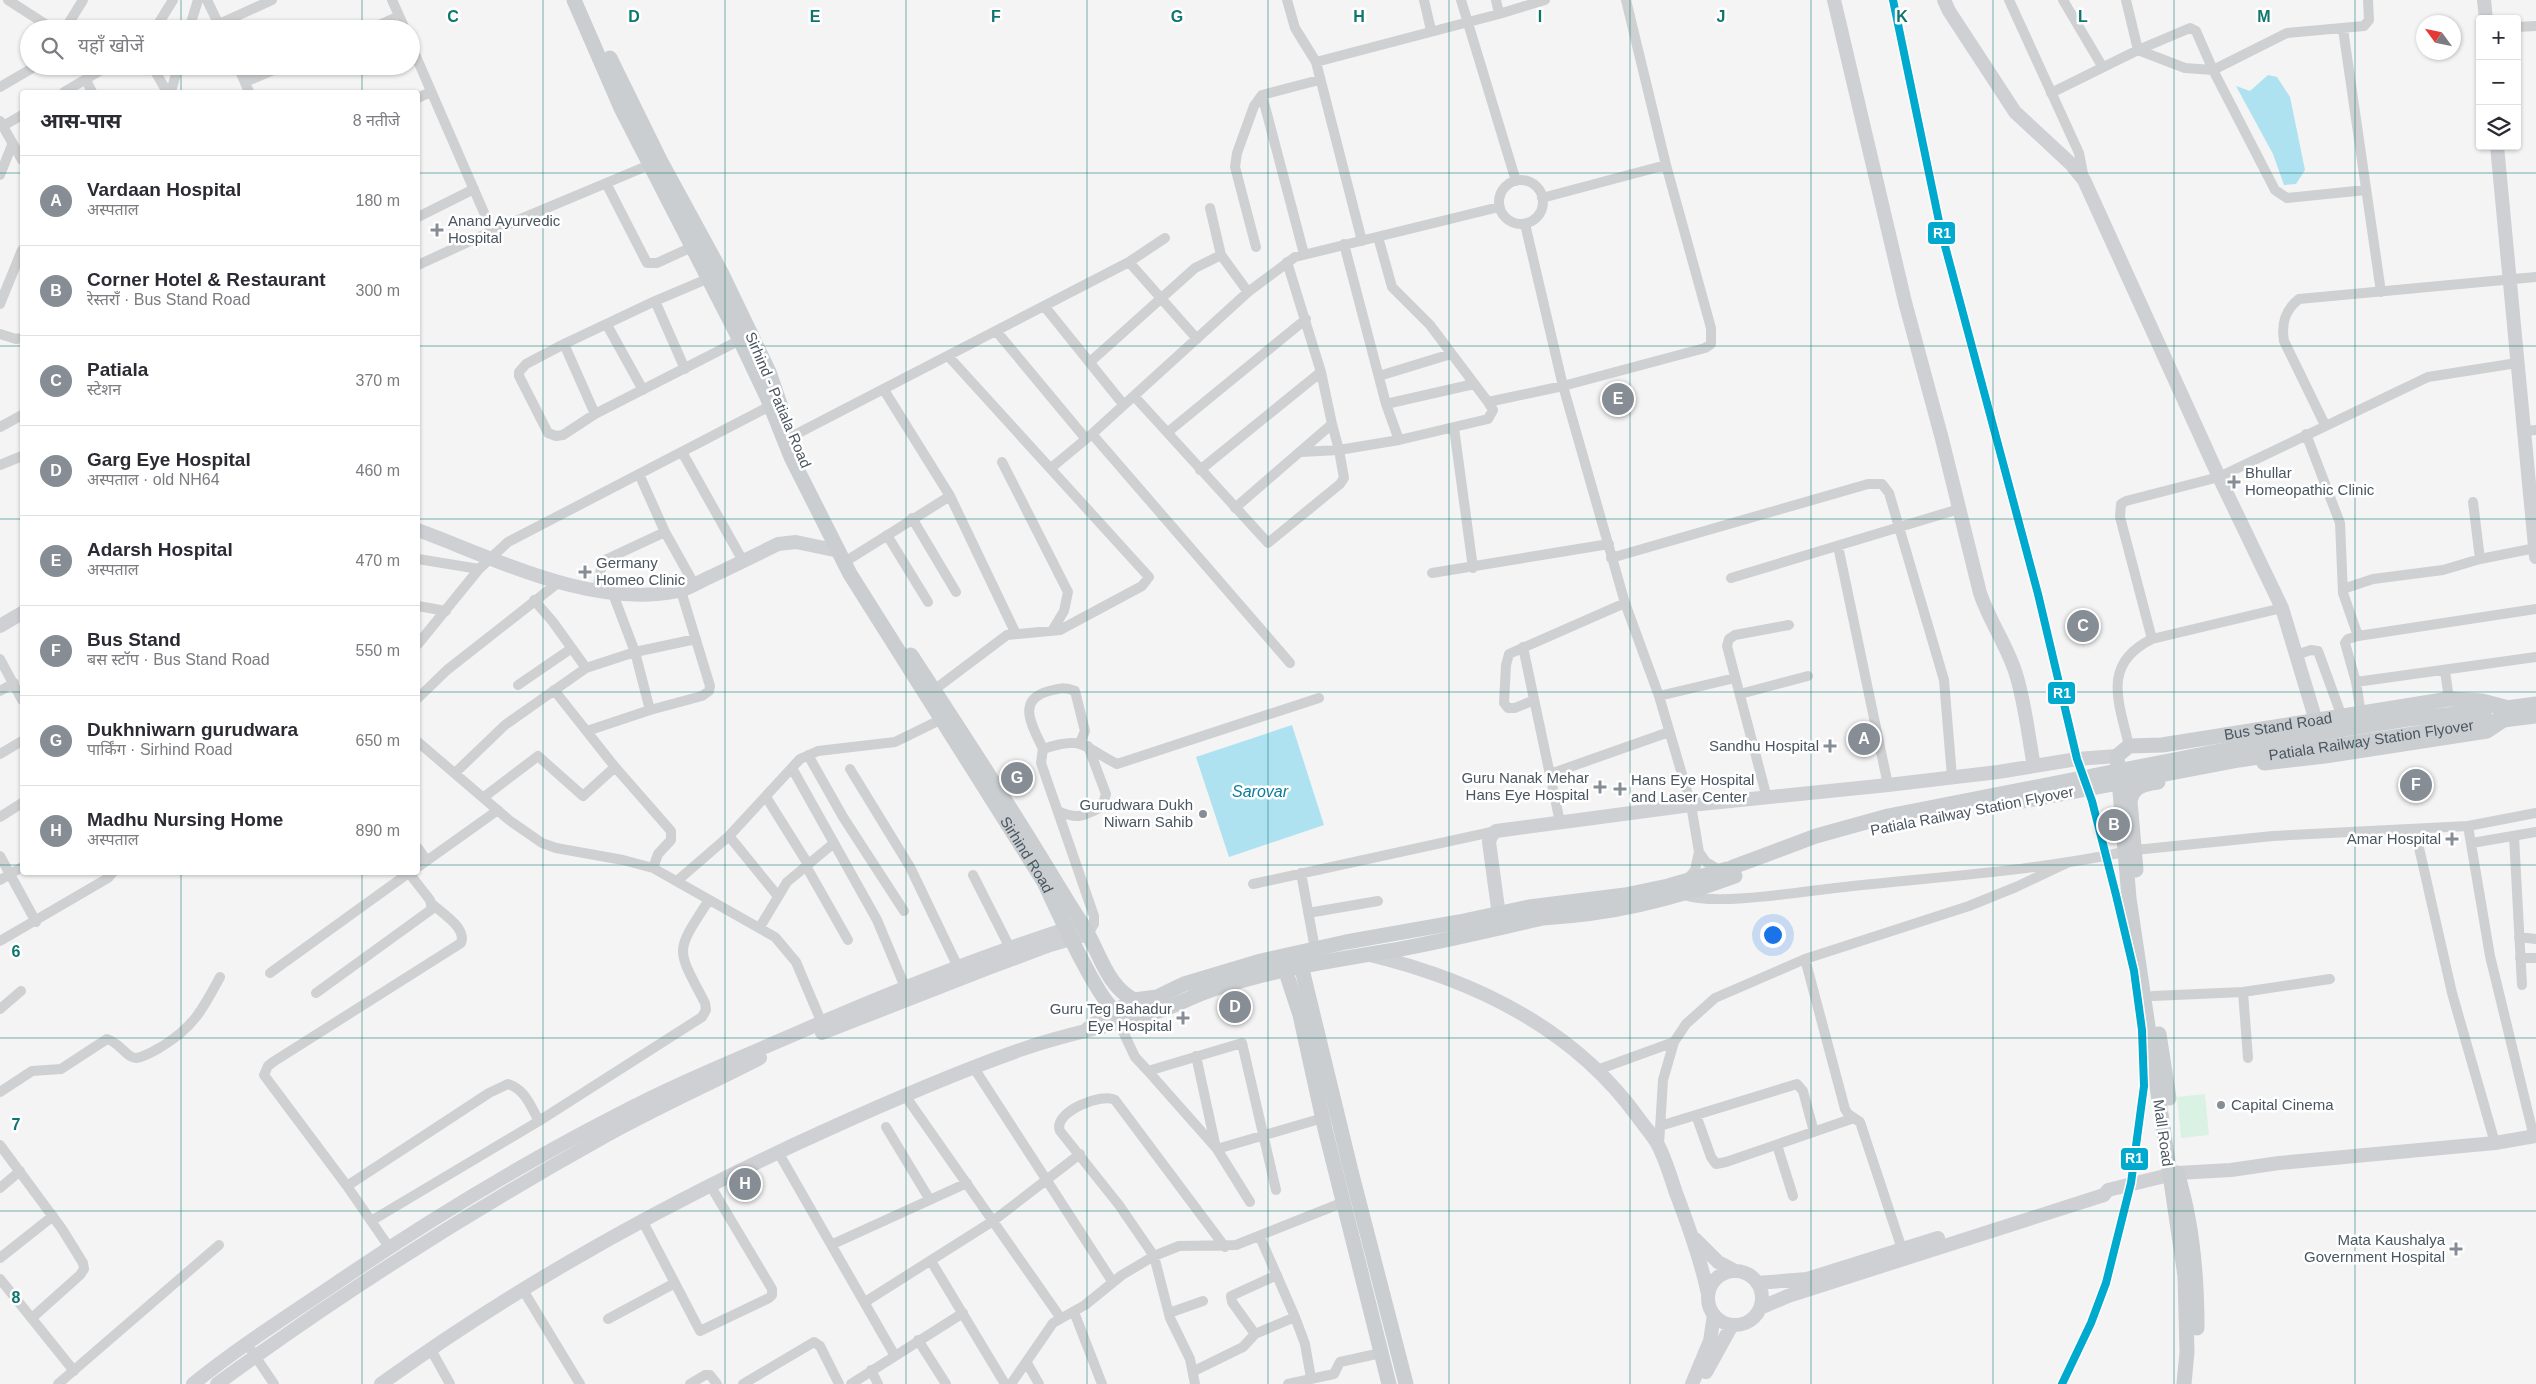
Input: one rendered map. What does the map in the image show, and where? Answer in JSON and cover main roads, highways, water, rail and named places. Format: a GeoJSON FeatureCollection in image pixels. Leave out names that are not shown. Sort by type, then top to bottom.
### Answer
{"type":"FeatureCollection","features":[{"type":"Feature","properties":{"kind":"main road"},"geometry":{"type":"LineString","coordinates":[[574,0],[621,108],[655,163],[692,247],[715,276],[740,340],[775,404],[788,439],[845,555],[934,690],[977,767]]}},
{"type":"Feature","properties":{"kind":"main road","name":"Sirhind - Patiala Road"},"geometry":{"type":"LineString","coordinates":[[583,0],[655,163],[769,372],[775,404]]}},
{"type":"Feature","properties":{"kind":"main road"},"geometry":{"type":"LineString","coordinates":[[845,555],[850,574],[940,720],[977,767]]}},
{"type":"Feature","properties":{"kind":"main road"},"geometry":{"type":"LineString","coordinates":[[2536,692],[2518,711],[2536,728]]}},
{"type":"Feature","properties":{"kind":"main road","name":"Bus Stand Road"},"geometry":{"type":"LineString","coordinates":[[2135,868],[2130,851],[2117,756],[2130,746],[2162,745],[2250,729],[2316,721],[2449,699],[2482,701],[2536,716]]}},
{"type":"Feature","properties":{"kind":"main road","name":"Bus Stand Road"},"geometry":{"type":"LineString","coordinates":[[2130,851],[2130,801],[2131,794],[2139,786],[2257,764],[2325,756],[2487,731],[2518,711]]}},
{"type":"Feature","properties":{"kind":"main road","name":"Patiala Railway Station Flyover"},"geometry":{"type":"LineString","coordinates":[[1500,920],[1585,916],[1628,909],[1816,836],[1888,816],[2276,740],[2408,719],[2486,717],[2518,711]]}},
{"type":"Feature","properties":{"kind":"main road","name":"Sirhind Road"},"geometry":{"type":"LineString","coordinates":[[977,767],[1067,904],[1088,928],[1119,990],[1134,1000],[1156,997],[1184,984],[1283,963]]}},
{"type":"Feature","properties":{"kind":"main road","name":"Sirhind Road"},"geometry":{"type":"LineString","coordinates":[[977,767],[1044,882],[1064,934],[1104,1000],[1117,1017],[1142,1016],[1161,1011],[1189,997],[1250,978],[1283,963]]}},
{"type":"Feature","properties":{"kind":"main road","name":"Mall Road"},"geometry":{"type":"LineString","coordinates":[[2130,851],[2185,1276],[2187,1352],[2184,1384]]}},
{"type":"Feature","properties":{"kind":"main road","name":"Mall Road"},"geometry":{"type":"LineString","coordinates":[[2135,868],[2153,996],[2164,1058],[2173,1173],[2186,1211],[2197,1287],[2198,1345],[2194,1384]]}},
{"type":"Feature","properties":{"kind":"main road"},"geometry":{"type":"LineString","coordinates":[[1300,959],[1315,950],[1500,920]]}},
{"type":"Feature","properties":{"kind":"main road"},"geometry":{"type":"LineString","coordinates":[[1389,1384],[1323,1118],[1300,1015],[1283,963],[1300,959],[1366,954],[1500,920]]}},
{"type":"Feature","properties":{"kind":"main road"},"geometry":{"type":"LineString","coordinates":[[1300,959],[1351,1170],[1406,1384]]}},
{"type":"Feature","properties":{"kind":"water"},"geometry":{"type":"Polygon","coordinates":[[[2268,75],[2277,77],[2290,97],[2305,170],[2296,184],[2284,185],[2273,154],[2236,86],[2250,91],[2268,75]]]}},
{"type":"Feature","properties":{"kind":"water","name":"Sarovar"},"geometry":{"type":"Polygon","coordinates":[[[1292,725],[1324,825],[1229,857],[1196,757],[1292,725]]]}},
{"type":"Feature","properties":{"kind":"place","name":"Anand Ayurvedic Hospital"},"geometry":{"type":"Point","coordinates":[437,230]}},
{"type":"Feature","properties":{"kind":"place","name":"Adarsh Hospital"},"geometry":{"type":"Point","coordinates":[1618,399]}},
{"type":"Feature","properties":{"kind":"place","name":"Bhullar Homeopathic Clinic"},"geometry":{"type":"Point","coordinates":[2234,482]}},
{"type":"Feature","properties":{"kind":"place","name":"Germany Homeo Clinic"},"geometry":{"type":"Point","coordinates":[585,572]}},
{"type":"Feature","properties":{"kind":"place","name":"Patiala"},"geometry":{"type":"Point","coordinates":[2083,626]}},
{"type":"Feature","properties":{"kind":"place","name":"Vardaan Hospital"},"geometry":{"type":"Point","coordinates":[1864,739]}},
{"type":"Feature","properties":{"kind":"place","name":"Sandhu Hospital"},"geometry":{"type":"Point","coordinates":[1830,746]}},
{"type":"Feature","properties":{"kind":"place","name":"Dukhniwarn gurudwara"},"geometry":{"type":"Point","coordinates":[1017,778]}},
{"type":"Feature","properties":{"kind":"place","name":"Bus Stand"},"geometry":{"type":"Point","coordinates":[2416,785]}},
{"type":"Feature","properties":{"kind":"place","name":"Guru Nanak Mehar Hans Eye Hospital"},"geometry":{"type":"Point","coordinates":[1600,787]}},
{"type":"Feature","properties":{"kind":"place","name":"Hans Eye Hospital and Laser Center"},"geometry":{"type":"Point","coordinates":[1620,789]}},
{"type":"Feature","properties":{"kind":"place","name":"Gurudwara Dukh Niwarn Sahib"},"geometry":{"type":"Point","coordinates":[1203,814]}},
{"type":"Feature","properties":{"kind":"place","name":"Corner Hotel & Restaurant"},"geometry":{"type":"Point","coordinates":[2114,825]}},
{"type":"Feature","properties":{"kind":"place","name":"Amar Hospital"},"geometry":{"type":"Point","coordinates":[2452,839]}},
{"type":"Feature","properties":{"kind":"place","name":"Garg Eye Hospital"},"geometry":{"type":"Point","coordinates":[1235,1007]}},
{"type":"Feature","properties":{"kind":"place","name":"Guru Teg Bahadur Eye Hospital"},"geometry":{"type":"Point","coordinates":[1183,1018]}},
{"type":"Feature","properties":{"kind":"place","name":"Capital Cinema"},"geometry":{"type":"Point","coordinates":[2221,1105]}},
{"type":"Feature","properties":{"kind":"place","name":"Madhu Nursing Home"},"geometry":{"type":"Point","coordinates":[745,1184]}},
{"type":"Feature","properties":{"kind":"place","name":"Mata Kaushalya Government Hospital"},"geometry":{"type":"Point","coordinates":[2456,1249]}}]}
